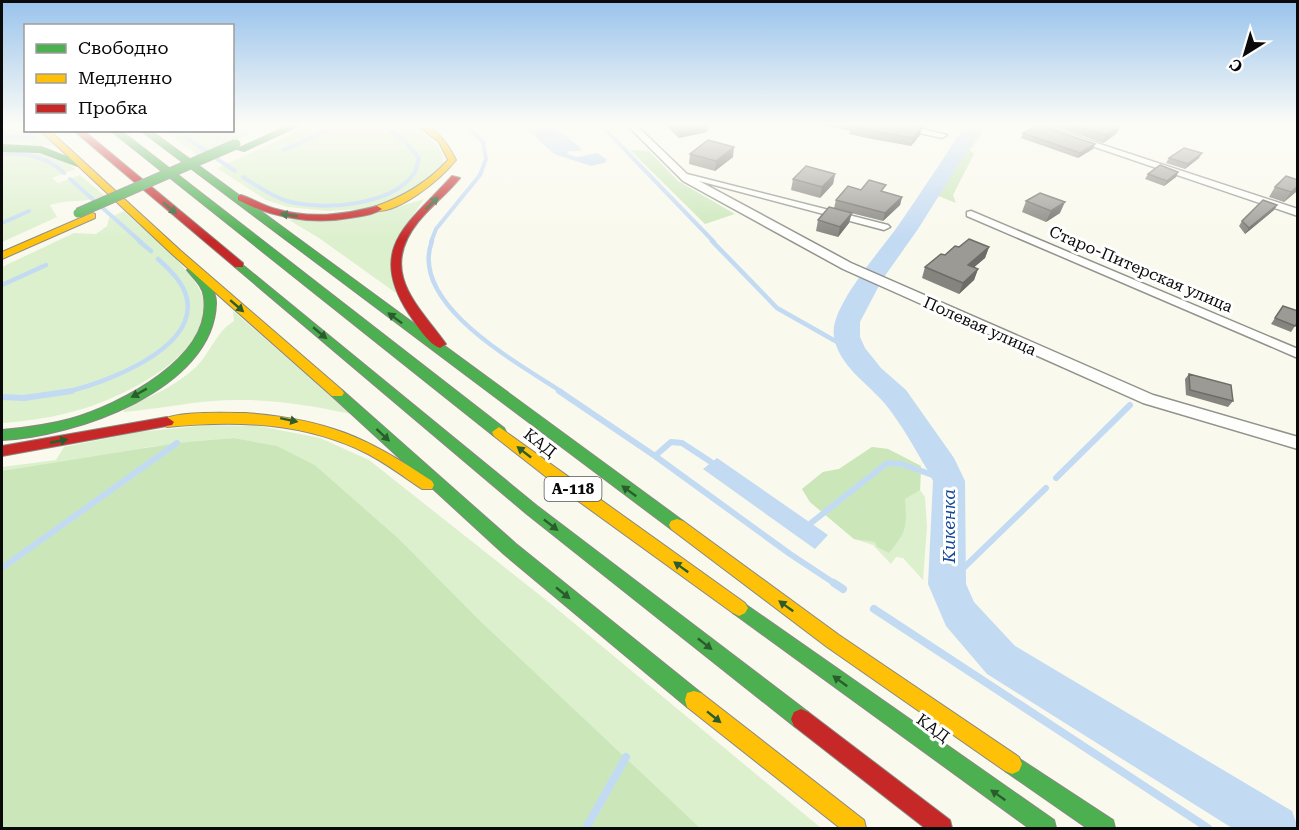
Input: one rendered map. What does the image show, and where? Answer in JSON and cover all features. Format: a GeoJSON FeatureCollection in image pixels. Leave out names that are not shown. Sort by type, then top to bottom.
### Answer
{"type":"FeatureCollection","features":[{"type":"Feature","properties":{"kind":"main road"},"geometry":{"type":"LineString","coordinates":[[78,163],[177,254],[364,417],[454,501],[764,757],[856,828]]}},
{"type":"Feature","properties":{"kind":"main road","name":"А-118"},"geometry":{"type":"LineString","coordinates":[[116,163],[532,510],[942,828]]}},
{"type":"Feature","properties":{"kind":"main road","name":"КАД"},"geometry":{"type":"LineString","coordinates":[[156,163],[568,486],[1046,828]]}},
{"type":"Feature","properties":{"kind":"main road"},"geometry":{"type":"LineString","coordinates":[[187,163],[833,641],[1105,828]]}},
{"type":"Feature","properties":{"kind":"main road"},"geometry":{"type":"LineString","coordinates":[[2,256],[60,225],[201,163]]}},
{"type":"Feature","properties":{"kind":"main road"},"geometry":{"type":"LineString","coordinates":[[213,183],[270,212],[316,218],[348,216],[382,208],[409,197],[436,181],[450,163]]}},
{"type":"Feature","properties":{"kind":"main road"},"geometry":{"type":"LineString","coordinates":[[459,365],[406,303],[395,271],[397,249],[405,232],[460,172],[460,163]]}},
{"type":"Feature","properties":{"kind":"main road"},"geometry":{"type":"LineString","coordinates":[[2,246],[60,225]]}},
{"type":"Feature","properties":{"kind":"main road"},"geometry":{"type":"LineString","coordinates":[[2,435],[42,431],[78,421],[107,409],[141,393],[185,359],[201,341],[208,323],[210,295],[177,254]]}},
{"type":"Feature","properties":{"kind":"main road"},"geometry":{"type":"LineString","coordinates":[[2,451],[164,421],[231,417],[277,418],[314,426],[366,446],[454,501]]}},
{"type":"Feature","properties":{"kind":"street","name":"Полевая улица"},"geometry":{"type":"LineString","coordinates":[[667,163],[678,174],[806,246],[879,281],[1148,399],[1298,443]]}},
{"type":"Feature","properties":{"kind":"street"},"geometry":{"type":"LineString","coordinates":[[1147,163],[1298,213]]}},
{"type":"Feature","properties":{"kind":"street"},"geometry":{"type":"LineString","coordinates":[[678,174],[699,177],[884,227]]}},
{"type":"Feature","properties":{"kind":"street","name":"Старо-Питерская улица"},"geometry":{"type":"LineString","coordinates":[[972,214],[1298,354]]}},
{"type":"Feature","properties":{"kind":"green space"},"geometry":{"type":"Polygon","coordinates":[[[2,163],[67,163],[75,169],[52,178],[58,183],[80,175],[105,196],[50,205],[57,217],[2,242],[2,163]]]}},
{"type":"Feature","properties":{"kind":"green space"},"geometry":{"type":"Polygon","coordinates":[[[229,163],[443,163],[441,169],[427,183],[381,204],[362,209],[327,211],[288,207],[266,200],[217,168],[229,163]]]}},
{"type":"Feature","properties":{"kind":"green space"},"geometry":{"type":"Polygon","coordinates":[[[643,163],[660,163],[678,181],[735,214],[705,224],[643,163]]]}},
{"type":"Feature","properties":{"kind":"green space"},"geometry":{"type":"Polygon","coordinates":[[[948,163],[954,163],[883,272],[873,270],[948,163]]]}},
{"type":"Feature","properties":{"kind":"green space"},"geometry":{"type":"Polygon","coordinates":[[[956,163],[970,163],[953,195],[956,203],[936,195],[956,163]]]}},
{"type":"Feature","properties":{"kind":"green space"},"geometry":{"type":"Polygon","coordinates":[[[424,199],[407,224],[396,293],[319,238],[289,220],[401,206],[424,199]]]}},
{"type":"Feature","properties":{"kind":"green space"},"geometry":{"type":"Polygon","coordinates":[[[124,211],[180,264],[198,287],[203,298],[204,318],[196,336],[182,354],[163,369],[142,383],[100,403],[62,414],[2,423],[2,267],[74,233],[96,234],[107,226],[109,218],[124,211]]]}},
{"type":"Feature","properties":{"kind":"green space"},"geometry":{"type":"Polygon","coordinates":[[[233,311],[352,414],[323,408],[249,400],[206,401],[124,412],[123,408],[171,386],[196,367],[218,336],[234,321],[233,311]]]}},
{"type":"Feature","properties":{"kind":"green space"},"geometry":{"type":"Polygon","coordinates":[[[208,425],[259,426],[320,438],[369,460],[551,604],[821,828],[2,828],[2,467],[56,460],[64,447],[139,432],[208,425]],[[234,438],[139,448],[174,446],[418,559],[397,537],[315,465],[276,446],[234,438]]]}},
{"type":"Feature","properties":{"kind":"green space"},"geometry":{"type":"Polygon","coordinates":[[[234,438],[277,446],[315,465],[397,537],[479,620],[700,828],[2,828],[2,471],[177,443],[234,438]]]}},
{"type":"Feature","properties":{"kind":"green space"},"geometry":{"type":"Polygon","coordinates":[[[872,447],[888,449],[921,466],[920,490],[925,497],[927,527],[923,580],[903,558],[896,557],[891,564],[873,545],[854,539],[810,502],[802,489],[823,472],[839,469],[872,447]]]}},
{"type":"Feature","properties":{"kind":"green space"},"geometry":{"type":"Polygon","coordinates":[[[872,447],[888,449],[921,466],[920,490],[905,499],[905,528],[889,553],[877,547],[875,542],[854,539],[810,502],[802,489],[823,472],[839,469],[872,447]]]}},
{"type":"Feature","properties":{"kind":"water"},"geometry":{"type":"Polygon","coordinates":[[[581,163],[604,163],[604,163],[591,166],[581,163]]]}},
{"type":"Feature","properties":{"kind":"water"},"geometry":{"type":"Polygon","coordinates":[[[717,458],[828,535],[815,549],[703,469],[717,458]]]}},
{"type":"Feature","properties":{"kind":"building"},"geometry":{"type":"Polygon","coordinates":[[[1160,165],[1178,172],[1167,181],[1148,174],[1160,165]]]}},
{"type":"Feature","properties":{"kind":"building"},"geometry":{"type":"Polygon","coordinates":[[[806,166],[835,174],[822,187],[793,179],[806,166]]]}},
{"type":"Feature","properties":{"kind":"building"},"geometry":{"type":"Polygon","coordinates":[[[1286,176],[1298,180],[1298,186],[1291,192],[1275,187],[1286,176]]]}},
{"type":"Feature","properties":{"kind":"building"},"geometry":{"type":"Polygon","coordinates":[[[869,180],[886,185],[881,191],[902,197],[885,213],[836,200],[848,186],[861,190],[869,180]]]}},
{"type":"Feature","properties":{"kind":"building"},"geometry":{"type":"Polygon","coordinates":[[[1040,193],[1065,202],[1051,211],[1026,201],[1040,193]]]}},
{"type":"Feature","properties":{"kind":"building"},"geometry":{"type":"Polygon","coordinates":[[[1263,200],[1277,205],[1249,228],[1242,221],[1263,200]]]}},
{"type":"Feature","properties":{"kind":"building"},"geometry":{"type":"Polygon","coordinates":[[[829,207],[852,213],[840,227],[818,220],[829,207]]]}},
{"type":"Feature","properties":{"kind":"building"},"geometry":{"type":"Polygon","coordinates":[[[969,239],[989,247],[968,265],[978,269],[963,283],[925,267],[941,254],[945,255],[955,246],[959,247],[969,239]]]}},
{"type":"Feature","properties":{"kind":"building"},"geometry":{"type":"Polygon","coordinates":[[[1283,306],[1298,311],[1298,322],[1295,326],[1275,318],[1283,306]]]}},
{"type":"Feature","properties":{"kind":"building"},"geometry":{"type":"Polygon","coordinates":[[[1189,374],[1231,385],[1233,401],[1190,390],[1189,374]]]}},
{"type":"Feature","properties":{"kind":"waterway"},"geometry":{"type":"LineString","coordinates":[[50,163],[64,173]]}},
{"type":"Feature","properties":{"kind":"waterway"},"geometry":{"type":"LineString","coordinates":[[223,163],[235,171]]}},
{"type":"Feature","properties":{"kind":"waterway"},"geometry":{"type":"LineString","coordinates":[[243,177],[287,201],[318,206],[336,205],[388,194],[413,175],[418,163]]}},
{"type":"Feature","properties":{"kind":"waterway"},"geometry":{"type":"LineString","coordinates":[[431,242],[436,229],[480,175],[485,163]]}},
{"type":"Feature","properties":{"kind":"waterway"},"geometry":{"type":"LineString","coordinates":[[637,163],[714,242]]}},
{"type":"Feature","properties":{"kind":"waterway","name":"Кикенка"},"geometry":{"type":"LineString","coordinates":[[950,163],[907,229],[870,279],[847,322],[847,337],[853,351],[871,375],[896,397],[943,467],[949,481],[947,584],[960,614],[1001,660],[1275,828]]}},
{"type":"Feature","properties":{"kind":"waterway"},"geometry":{"type":"LineString","coordinates":[[70,179],[141,242]]}},
{"type":"Feature","properties":{"kind":"waterway"},"geometry":{"type":"LineString","coordinates":[[2,223],[29,211]]}},
{"type":"Feature","properties":{"kind":"waterway"},"geometry":{"type":"LineString","coordinates":[[139,241],[151,251]]}},
{"type":"Feature","properties":{"kind":"waterway"},"geometry":{"type":"LineString","coordinates":[[432,241],[429,264],[436,287],[451,309],[495,348],[562,392]]}},
{"type":"Feature","properties":{"kind":"waterway"},"geometry":{"type":"LineString","coordinates":[[712,241],[777,308],[853,351]]}},
{"type":"Feature","properties":{"kind":"waterway"},"geometry":{"type":"LineString","coordinates":[[65,392],[101,381],[144,362],[163,349],[177,334],[186,317],[187,299],[180,282],[158,259]]}},
{"type":"Feature","properties":{"kind":"waterway"},"geometry":{"type":"LineString","coordinates":[[2,285],[46,265]]}},
{"type":"Feature","properties":{"kind":"waterway"},"geometry":{"type":"LineString","coordinates":[[2,397],[24,398],[72,391]]}},
{"type":"Feature","properties":{"kind":"waterway"},"geometry":{"type":"LineString","coordinates":[[559,391],[655,456]]}},
{"type":"Feature","properties":{"kind":"waterway"},"geometry":{"type":"LineString","coordinates":[[1056,478],[1130,405]]}},
{"type":"Feature","properties":{"kind":"waterway"},"geometry":{"type":"LineString","coordinates":[[655,456],[671,442],[682,443],[711,462]]}},
{"type":"Feature","properties":{"kind":"waterway"},"geometry":{"type":"LineString","coordinates":[[2,568],[177,443]]}},
{"type":"Feature","properties":{"kind":"waterway"},"geometry":{"type":"LineString","coordinates":[[655,456],[790,554],[837,585]]}},
{"type":"Feature","properties":{"kind":"waterway"},"geometry":{"type":"LineString","coordinates":[[811,523],[887,463],[902,464],[949,481]]}},
{"type":"Feature","properties":{"kind":"waterway"},"geometry":{"type":"LineString","coordinates":[[947,584],[1046,488]]}},
{"type":"Feature","properties":{"kind":"waterway"},"geometry":{"type":"LineString","coordinates":[[837,585],[843,589]]}},
{"type":"Feature","properties":{"kind":"waterway"},"geometry":{"type":"LineString","coordinates":[[874,609],[1208,828]]}},
{"type":"Feature","properties":{"kind":"waterway"},"geometry":{"type":"LineString","coordinates":[[586,828],[626,757]]}},
{"type":"Feature","properties":{"kind":"traffic: fast"},"geometry":{"type":"LineString","coordinates":[[156,163],[499,432]]}},
{"type":"Feature","properties":{"kind":"traffic: fast"},"geometry":{"type":"LineString","coordinates":[[188,163],[677,525]]}},
{"type":"Feature","properties":{"kind":"traffic: fast"},"geometry":{"type":"LineString","coordinates":[[78,213],[193,163]]}},
{"type":"Feature","properties":{"kind":"traffic: fast"},"geometry":{"type":"LineString","coordinates":[[239,265],[532,510],[801,719]]}},
{"type":"Feature","properties":{"kind":"traffic: fast"},"geometry":{"type":"LineString","coordinates":[[2,435],[60,426],[99,414],[144,391],[186,359],[201,340],[209,319],[209,293],[192,270]]}},
{"type":"Feature","properties":{"kind":"traffic: fast"},"geometry":{"type":"LineString","coordinates":[[337,393],[510,549],[694,700]]}},
{"type":"Feature","properties":{"kind":"traffic: fast"},"geometry":{"type":"LineString","coordinates":[[739,608],[1046,828]]}},
{"type":"Feature","properties":{"kind":"traffic: fast"},"geometry":{"type":"LineString","coordinates":[[1012,764],[1105,828]]}},
{"type":"Feature","properties":{"kind":"traffic: slow"},"geometry":{"type":"LineString","coordinates":[[79,163],[177,253],[337,393]]}},
{"type":"Feature","properties":{"kind":"traffic: slow"},"geometry":{"type":"LineString","coordinates":[[377,209],[399,201],[418,190],[436,177],[450,163]]}},
{"type":"Feature","properties":{"kind":"traffic: slow"},"geometry":{"type":"LineString","coordinates":[[2,256],[92,216]]}},
{"type":"Feature","properties":{"kind":"traffic: slow"},"geometry":{"type":"LineString","coordinates":[[167,422],[246,418],[272,420],[324,430],[373,450],[427,485]]}},
{"type":"Feature","properties":{"kind":"traffic: slow"},"geometry":{"type":"LineString","coordinates":[[499,432],[568,486],[739,608]]}},
{"type":"Feature","properties":{"kind":"traffic: slow"},"geometry":{"type":"LineString","coordinates":[[677,525],[833,641],[1012,764]]}},
{"type":"Feature","properties":{"kind":"traffic: slow"},"geometry":{"type":"LineString","coordinates":[[694,700],[856,828]]}},
{"type":"Feature","properties":{"kind":"traffic: jam"},"geometry":{"type":"LineString","coordinates":[[116,163],[239,265]]}},
{"type":"Feature","properties":{"kind":"traffic: jam"},"geometry":{"type":"LineString","coordinates":[[440,344],[408,304],[401,289],[396,259],[410,226],[455,178]]}},
{"type":"Feature","properties":{"kind":"traffic: jam"},"geometry":{"type":"LineString","coordinates":[[241,198],[273,212],[307,218],[343,217],[377,209]]}},
{"type":"Feature","properties":{"kind":"traffic: jam"},"geometry":{"type":"LineString","coordinates":[[2,451],[167,422]]}},
{"type":"Feature","properties":{"kind":"traffic: jam"},"geometry":{"type":"LineString","coordinates":[[801,719],[942,828]]}}]}
